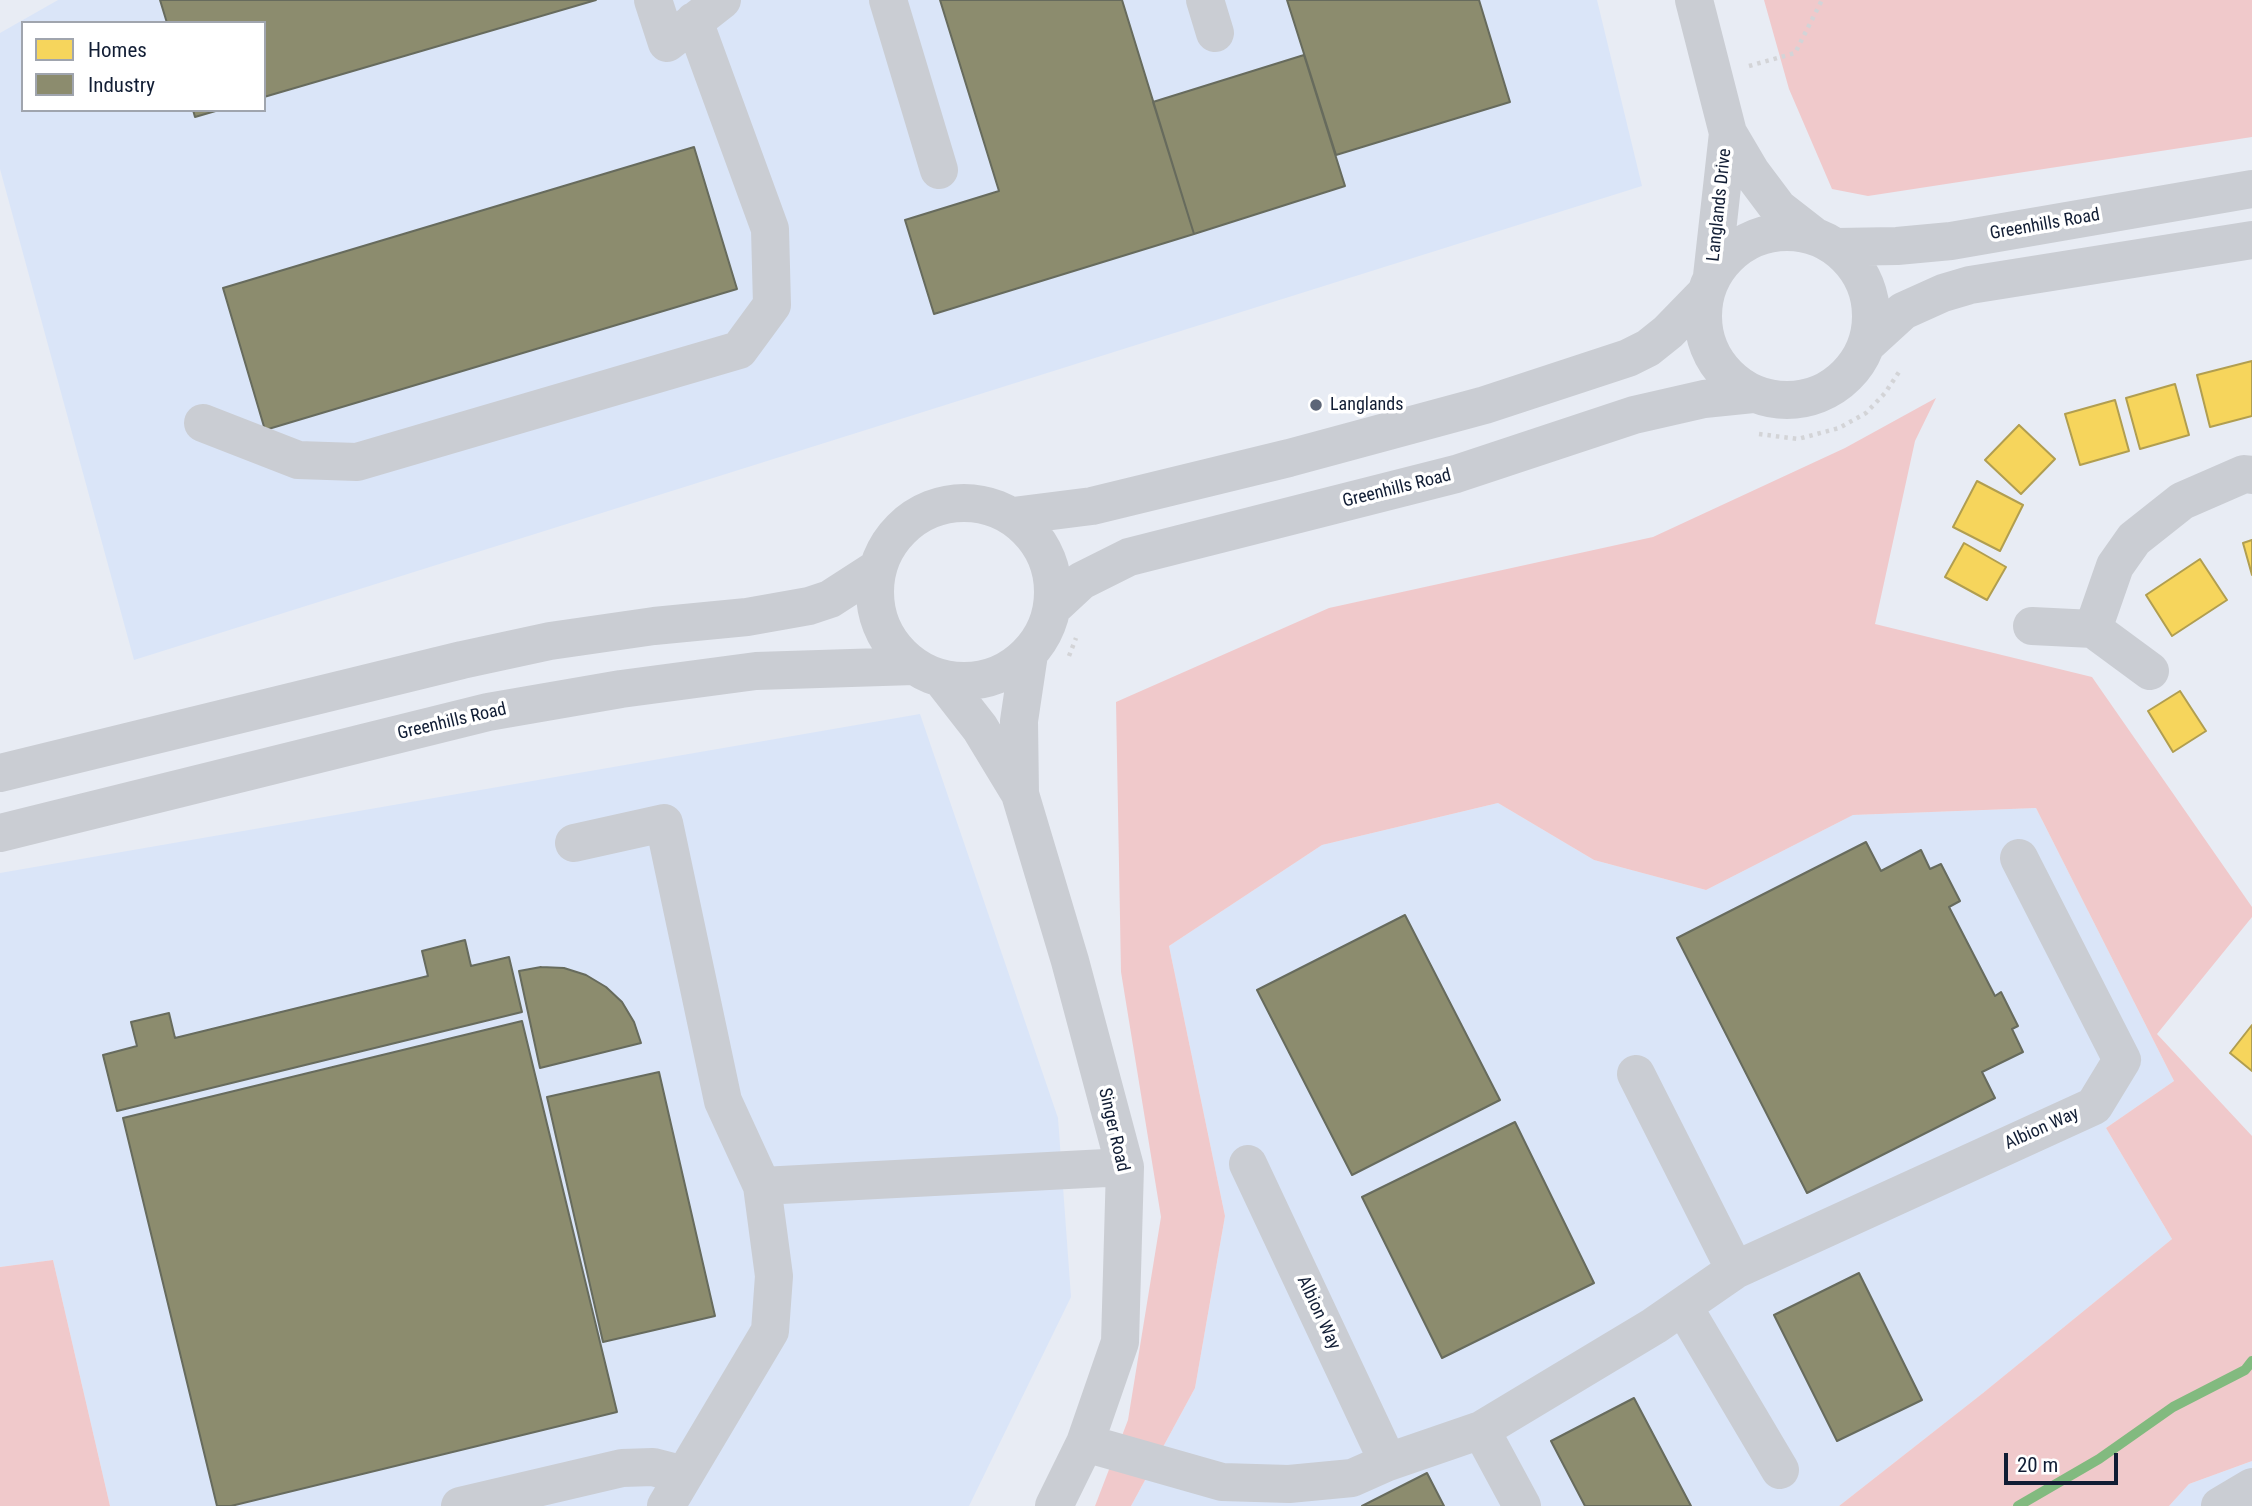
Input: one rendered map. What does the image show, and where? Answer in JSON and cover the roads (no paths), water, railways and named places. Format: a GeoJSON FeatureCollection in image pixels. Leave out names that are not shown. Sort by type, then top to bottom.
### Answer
{"type":"FeatureCollection","features":[{"type":"Feature","properties":{"kind":"street"},"geometry":{"type":"LineString","coordinates":[[203,423],[298,460],[357,462],[739,350],[772,305],[771,229],[694,22],[653,0]]}},
{"type":"Feature","properties":{"kind":"street"},"geometry":{"type":"LineString","coordinates":[[888,0],[939,170]]}},
{"type":"Feature","properties":{"kind":"street","name":"Langlands Drive"},"geometry":{"type":"LineString","coordinates":[[1694,0],[1728,134],[1751,172],[1778,208],[1826,241]]}},
{"type":"Feature","properties":{"kind":"street","name":"Langlands Drive"},"geometry":{"type":"LineString","coordinates":[[1708,285],[1728,134]]}},
{"type":"Feature","properties":{"kind":"street","name":"Greenhills Road"},"geometry":{"type":"LineString","coordinates":[[1826,241],[1897,246],[1951,241],[2252,189]]}},
{"type":"Feature","properties":{"kind":"street"},"geometry":{"type":"LineString","coordinates":[[1013,516],[1092,506],[1289,458],[1485,405],[1628,358],[1648,348],[1668,332],[1708,285],[1727,256],[1743,244],[1766,234],[1791,232],[1826,241],[1856,267],[1867,290],[1872,314],[1868,342],[1855,367],[1834,387],[1808,398],[1780,401],[1753,394],[1730,379],[1712,357],[1703,330],[1708,285]]}},
{"type":"Feature","properties":{"kind":"street"},"geometry":{"type":"LineString","coordinates":[[1868,342],[1903,311],[1943,293],[1970,285],[2252,240]]}},
{"type":"Feature","properties":{"kind":"street","name":"Greenhills Road"},"geometry":{"type":"LineString","coordinates":[[1053,607],[1081,582],[1129,557],[1456,474],[1634,415],[1704,399],[1753,394]]}},
{"type":"Feature","properties":{"kind":"street"},"geometry":{"type":"LineString","coordinates":[[2093,629],[2115,566],[2134,539],[2182,501],[2244,474],[2252,475]]}},
{"type":"Feature","properties":{"kind":"street"},"geometry":{"type":"LineString","coordinates":[[968,502],[991,506],[1013,516],[1033,534],[1046,556],[1053,581],[1053,607],[1044,632],[1029,654],[1010,669],[988,678],[965,681],[927,672],[894,647],[880,622],[875,595],[878,568],[887,546],[902,527],[922,513],[944,505],[968,502]]}},
{"type":"Feature","properties":{"kind":"street"},"geometry":{"type":"LineString","coordinates":[[0,773],[550,641],[654,626],[747,617],[809,606],[830,599],[878,568]]}},
{"type":"Feature","properties":{"kind":"street"},"geometry":{"type":"LineString","coordinates":[[2032,626],[2093,629],[2150,671]]}},
{"type":"Feature","properties":{"kind":"street","name":"Singer Road"},"geometry":{"type":"LineString","coordinates":[[1020,794],[1019,721],[1029,654]]}},
{"type":"Feature","properties":{"kind":"street","name":"Greenhills Road"},"geometry":{"type":"LineString","coordinates":[[0,833],[488,712],[756,671],[927,672]]}},
{"type":"Feature","properties":{"kind":"street","name":"Singer Road"},"geometry":{"type":"LineString","coordinates":[[927,672],[980,728],[1020,794],[1070,961],[1125,1167],[1120,1342],[1085,1443],[1054,1506]]}},
{"type":"Feature","properties":{"kind":"street"},"geometry":{"type":"LineString","coordinates":[[460,1506],[622,1468],[653,1466],[675,1490],[770,1331],[774,1276],[762,1186],[723,1101],[664,822],[574,843]]}},
{"type":"Feature","properties":{"kind":"street","name":"Albion Way"},"geometry":{"type":"LineString","coordinates":[[1085,1443],[1222,1482],[1289,1495],[1352,1478],[1388,1462],[1481,1430],[1683,1306],[1735,1270],[2094,1106],[2122,1059],[2019,858]]}},
{"type":"Feature","properties":{"kind":"street"},"geometry":{"type":"LineString","coordinates":[[1636,1074],[1735,1270]]}},
{"type":"Feature","properties":{"kind":"street","name":"Albion Way"},"geometry":{"type":"LineString","coordinates":[[1248,1164],[1388,1462]]}},
{"type":"Feature","properties":{"kind":"street"},"geometry":{"type":"LineString","coordinates":[[762,1186],[1125,1167]]}},
{"type":"Feature","properties":{"kind":"street"},"geometry":{"type":"LineString","coordinates":[[1683,1306],[1780,1470]]}},
{"type":"Feature","properties":{"kind":"street"},"geometry":{"type":"LineString","coordinates":[[1481,1430],[1522,1506]]}},
{"type":"Feature","properties":{"kind":"street"},"geometry":{"type":"LineString","coordinates":[[2220,1506],[2252,1487]]}},
{"type":"Feature","properties":{"kind":"waterway"},"geometry":{"type":"LineString","coordinates":[[2018,1506],[2099,1459],[2173,1407],[2245,1370],[2252,1361]]}},
{"type":"Feature","properties":{"kind":"place","name":"Langlands"},"geometry":{"type":"Point","coordinates":[1316,405]}}]}
